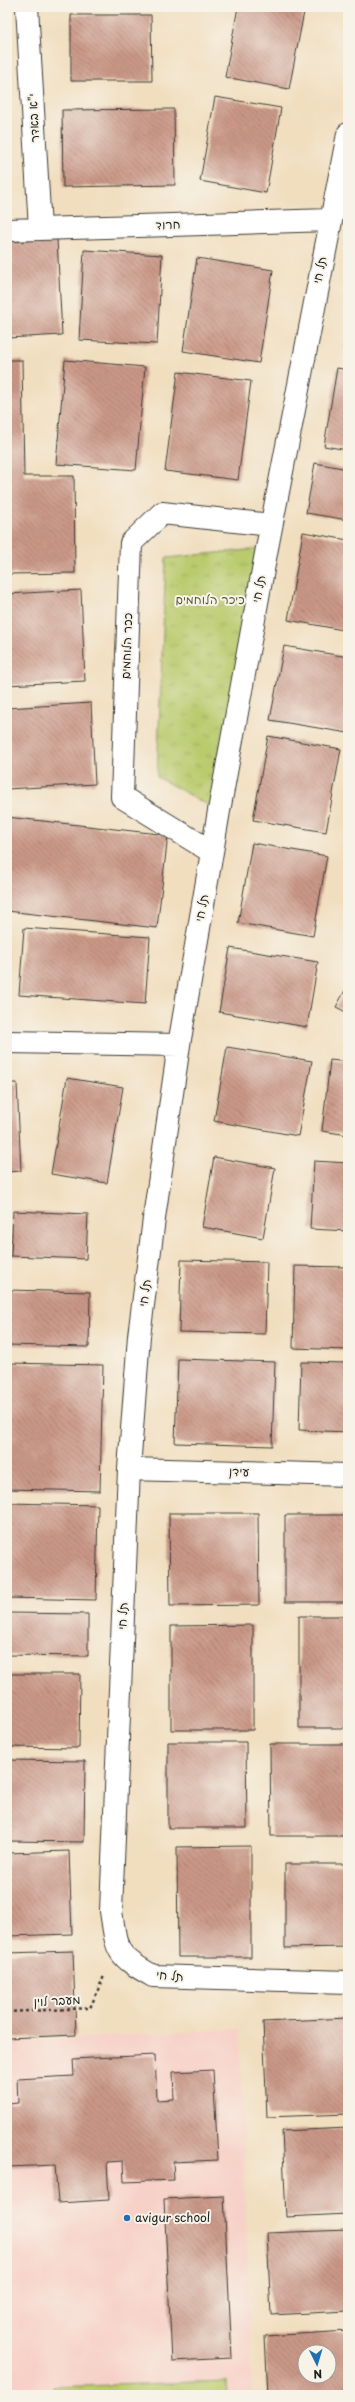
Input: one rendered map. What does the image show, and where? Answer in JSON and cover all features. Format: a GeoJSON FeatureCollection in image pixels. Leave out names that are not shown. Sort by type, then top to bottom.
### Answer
{"type":"FeatureCollection","features":[{"type":"Feature","properties":{"kind":"street","name":"י\"א באדר"},"geometry":{"type":"LineString","coordinates":[[27,7],[40,229]]}},
{"type":"Feature","properties":{"kind":"street","name":"תל חי"},"geometry":{"type":"LineString","coordinates":[[348,134],[346,158],[330,220],[271,525],[212,852],[179,1045],[139,1336],[129,1469],[111,1911],[117,1949],[131,1964],[153,1976],[348,1982]]}},
{"type":"Feature","properties":{"kind":"street","name":"חרוד"},"geometry":{"type":"LineString","coordinates":[[7,230],[330,220]]}},
{"type":"Feature","properties":{"kind":"street","name":"ככר הלוחמים"},"geometry":{"type":"LineString","coordinates":[[212,852],[122,797],[131,542],[162,513],[271,525]]}},
{"type":"Feature","properties":{"kind":"street"},"geometry":{"type":"LineString","coordinates":[[7,1042],[179,1045]]}},
{"type":"Feature","properties":{"kind":"street","name":"עידן"},"geometry":{"type":"LineString","coordinates":[[129,1469],[348,1475]]}},
{"type":"Feature","properties":{"kind":"path","name":"מעבר לוין"},"geometry":{"type":"LineString","coordinates":[[7,2012],[90,2008],[117,1949]]}},
{"type":"Feature","properties":{"kind":"shaded area","name":"avigur school"},"geometry":{"type":"Polygon","coordinates":[[[240,2029],[252,2395],[7,2395],[7,2042],[240,2029]]]}},
{"type":"Feature","properties":{"kind":"green space","name":"כיכר הלוחמים"},"geometry":{"type":"Polygon","coordinates":[[[267,548],[219,811],[157,777],[166,558],[267,548]]]}},
{"type":"Feature","properties":{"kind":"green space"},"geometry":{"type":"Polygon","coordinates":[[[227,2381],[228,2395],[53,2395],[53,2387],[227,2381]]]}},
{"type":"Feature","properties":{"kind":"building"},"geometry":{"type":"Polygon","coordinates":[[[238,7],[305,7],[289,89],[225,77],[238,7]]]}},
{"type":"Feature","properties":{"kind":"building"},"geometry":{"type":"Polygon","coordinates":[[[71,15],[151,15],[152,81],[71,81],[71,15]]]}},
{"type":"Feature","properties":{"kind":"building"},"geometry":{"type":"Polygon","coordinates":[[[215,97],[281,108],[266,193],[200,181],[215,97]]]}},
{"type":"Feature","properties":{"kind":"building"},"geometry":{"type":"Polygon","coordinates":[[[174,109],[175,185],[63,187],[62,110],[174,109]]]}},
{"type":"Feature","properties":{"kind":"building"},"geometry":{"type":"Polygon","coordinates":[[[57,239],[62,335],[7,338],[7,242],[57,239]]]}},
{"type":"Feature","properties":{"kind":"building"},"geometry":{"type":"Polygon","coordinates":[[[84,250],[162,255],[157,344],[79,340],[84,250]]]}},
{"type":"Feature","properties":{"kind":"building"},"geometry":{"type":"Polygon","coordinates":[[[197,258],[273,270],[259,363],[183,351],[197,258]]]}},
{"type":"Feature","properties":{"kind":"building"},"geometry":{"type":"Polygon","coordinates":[[[348,330],[348,349],[344,348],[348,330]]]}},
{"type":"Feature","properties":{"kind":"building"},"geometry":{"type":"Polygon","coordinates":[[[7,360],[22,360],[24,476],[74,476],[75,573],[7,574],[7,360]]]}},
{"type":"Feature","properties":{"kind":"building"},"geometry":{"type":"Polygon","coordinates":[[[65,360],[145,367],[136,470],[56,464],[65,360]]]}},
{"type":"Feature","properties":{"kind":"building"},"geometry":{"type":"Polygon","coordinates":[[[337,368],[348,370],[348,450],[324,446],[337,368]]]}},
{"type":"Feature","properties":{"kind":"building"},"geometry":{"type":"Polygon","coordinates":[[[178,372],[251,381],[238,480],[165,471],[178,372]]]}},
{"type":"Feature","properties":{"kind":"building"},"geometry":{"type":"Polygon","coordinates":[[[315,463],[348,469],[348,520],[306,513],[315,463]]]}},
{"type":"Feature","properties":{"kind":"building"},"geometry":{"type":"Polygon","coordinates":[[[303,532],[348,540],[348,603],[343,630],[288,620],[303,532]]]}},
{"type":"Feature","properties":{"kind":"building"},"geometry":{"type":"Polygon","coordinates":[[[81,590],[85,681],[7,685],[7,594],[81,590]]]}},
{"type":"Feature","properties":{"kind":"building"},"geometry":{"type":"Polygon","coordinates":[[[284,646],[348,657],[348,733],[270,720],[284,646]]]}},
{"type":"Feature","properties":{"kind":"building"},"geometry":{"type":"Polygon","coordinates":[[[91,703],[95,784],[7,789],[7,708],[91,703]]]}},
{"type":"Feature","properties":{"kind":"building"},"geometry":{"type":"Polygon","coordinates":[[[268,736],[341,749],[326,832],[253,820],[268,736]]]}},
{"type":"Feature","properties":{"kind":"building"},"geometry":{"type":"Polygon","coordinates":[[[7,817],[168,835],[157,928],[7,911],[7,817]]]}},
{"type":"Feature","properties":{"kind":"building"},"geometry":{"type":"Polygon","coordinates":[[[252,843],[327,856],[313,936],[238,923],[252,843]]]}},
{"type":"Feature","properties":{"kind":"building"},"geometry":{"type":"Polygon","coordinates":[[[24,928],[150,937],[145,1004],[19,995],[24,928]]]}},
{"type":"Feature","properties":{"kind":"building"},"geometry":{"type":"Polygon","coordinates":[[[230,948],[318,962],[307,1027],[219,1012],[230,948]]]}},
{"type":"Feature","properties":{"kind":"building"},"geometry":{"type":"Polygon","coordinates":[[[348,985],[348,1013],[336,1007],[348,985]]]}},
{"type":"Feature","properties":{"kind":"building"},"geometry":{"type":"Polygon","coordinates":[[[227,1047],[312,1061],[298,1136],[214,1121],[227,1047]]]}},
{"type":"Feature","properties":{"kind":"building"},"geometry":{"type":"Polygon","coordinates":[[[330,1060],[348,1062],[348,1135],[322,1131],[330,1060]]]}},
{"type":"Feature","properties":{"kind":"building"},"geometry":{"type":"Polygon","coordinates":[[[67,1078],[123,1087],[107,1183],[51,1174],[67,1078]]]}},
{"type":"Feature","properties":{"kind":"building"},"geometry":{"type":"Polygon","coordinates":[[[7,1083],[17,1083],[21,1171],[7,1172],[7,1083]]]}},
{"type":"Feature","properties":{"kind":"building"},"geometry":{"type":"Polygon","coordinates":[[[214,1157],[275,1168],[263,1238],[202,1227],[214,1157]]]}},
{"type":"Feature","properties":{"kind":"building"},"geometry":{"type":"Polygon","coordinates":[[[314,1161],[348,1163],[348,1231],[310,1229],[314,1161]]]}},
{"type":"Feature","properties":{"kind":"building"},"geometry":{"type":"Polygon","coordinates":[[[13,1211],[88,1214],[86,1259],[11,1256],[13,1211]]]}},
{"type":"Feature","properties":{"kind":"building"},"geometry":{"type":"Polygon","coordinates":[[[181,1260],[267,1262],[265,1334],[179,1332],[181,1260]]]}},
{"type":"Feature","properties":{"kind":"building"},"geometry":{"type":"Polygon","coordinates":[[[295,1266],[348,1267],[348,1350],[293,1348],[295,1266]]]}},
{"type":"Feature","properties":{"kind":"building"},"geometry":{"type":"Polygon","coordinates":[[[7,1290],[90,1292],[89,1347],[7,1345],[7,1290]]]}},
{"type":"Feature","properties":{"kind":"building"},"geometry":{"type":"Polygon","coordinates":[[[178,1359],[275,1362],[272,1446],[175,1443],[178,1359]]]}},
{"type":"Feature","properties":{"kind":"building"},"geometry":{"type":"Polygon","coordinates":[[[301,1362],[348,1363],[348,1432],[299,1430],[301,1362]]]}},
{"type":"Feature","properties":{"kind":"building"},"geometry":{"type":"Polygon","coordinates":[[[7,1363],[103,1365],[100,1491],[7,1489],[7,1363]]]}},
{"type":"Feature","properties":{"kind":"building"},"geometry":{"type":"Polygon","coordinates":[[[7,1503],[98,1505],[96,1600],[7,1598],[7,1503]]]}},
{"type":"Feature","properties":{"kind":"building"},"geometry":{"type":"Polygon","coordinates":[[[169,1513],[258,1513],[259,1605],[170,1606],[169,1513]]]}},
{"type":"Feature","properties":{"kind":"building"},"geometry":{"type":"Polygon","coordinates":[[[285,1515],[348,1515],[348,1602],[285,1602],[285,1515]]]}},
{"type":"Feature","properties":{"kind":"building"},"geometry":{"type":"Polygon","coordinates":[[[7,1613],[88,1614],[88,1656],[7,1655],[7,1613]]]}},
{"type":"Feature","properties":{"kind":"building"},"geometry":{"type":"Polygon","coordinates":[[[299,1616],[348,1616],[348,1728],[299,1728],[299,1616]]]}},
{"type":"Feature","properties":{"kind":"building"},"geometry":{"type":"Polygon","coordinates":[[[253,1625],[253,1730],[171,1730],[171,1626],[253,1625]]]}},
{"type":"Feature","properties":{"kind":"building"},"geometry":{"type":"Polygon","coordinates":[[[7,1674],[80,1674],[79,1748],[7,1747],[7,1674]]]}},
{"type":"Feature","properties":{"kind":"building"},"geometry":{"type":"Polygon","coordinates":[[[168,1742],[246,1742],[247,1828],[168,1828],[168,1742]]]}},
{"type":"Feature","properties":{"kind":"building"},"geometry":{"type":"Polygon","coordinates":[[[270,1744],[348,1744],[348,1836],[271,1836],[270,1744]]]}},
{"type":"Feature","properties":{"kind":"building"},"geometry":{"type":"Polygon","coordinates":[[[7,1760],[85,1761],[84,1842],[7,1841],[7,1760]]]}},
{"type":"Feature","properties":{"kind":"building"},"geometry":{"type":"Polygon","coordinates":[[[251,1846],[251,1957],[178,1957],[177,1847],[251,1846]]]}},
{"type":"Feature","properties":{"kind":"building"},"geometry":{"type":"Polygon","coordinates":[[[69,1851],[72,1934],[7,1936],[7,1853],[69,1851]]]}},
{"type":"Feature","properties":{"kind":"building"},"geometry":{"type":"Polygon","coordinates":[[[285,1864],[348,1864],[348,1947],[285,1948],[285,1864]]]}},
{"type":"Feature","properties":{"kind":"building"},"geometry":{"type":"Polygon","coordinates":[[[73,1951],[76,2035],[7,2038],[7,1953],[73,1951]]]}},
{"type":"Feature","properties":{"kind":"building"},"geometry":{"type":"Polygon","coordinates":[[[348,2018],[348,2114],[267,2117],[263,2022],[348,2018]]]}},
{"type":"Feature","properties":{"kind":"building"},"geometry":{"type":"Polygon","coordinates":[[[155,2055],[157,2100],[174,2099],[173,2072],[213,2070],[218,2160],[173,2162],[174,2180],[124,2182],[123,2161],[107,2162],[109,2200],[58,2203],[55,2165],[7,2167],[7,2104],[18,2103],[17,2079],[74,2076],[73,2059],[155,2055]]]}},
{"type":"Feature","properties":{"kind":"building"},"geometry":{"type":"Polygon","coordinates":[[[348,2128],[348,2214],[286,2217],[282,2131],[348,2128]]]}},
{"type":"Feature","properties":{"kind":"building"},"geometry":{"type":"Polygon","coordinates":[[[224,2196],[232,2358],[172,2361],[164,2199],[224,2196]]]}},
{"type":"Feature","properties":{"kind":"building"},"geometry":{"type":"Polygon","coordinates":[[[348,2230],[348,2311],[271,2315],[267,2233],[348,2230]]]}},
{"type":"Feature","properties":{"kind":"building"},"geometry":{"type":"Polygon","coordinates":[[[348,2331],[348,2395],[268,2395],[265,2336],[348,2331]]]}},
{"type":"Feature","properties":{"kind":"place","name":"avigur school"},"geometry":{"type":"Point","coordinates":[127,2218]}}]}
